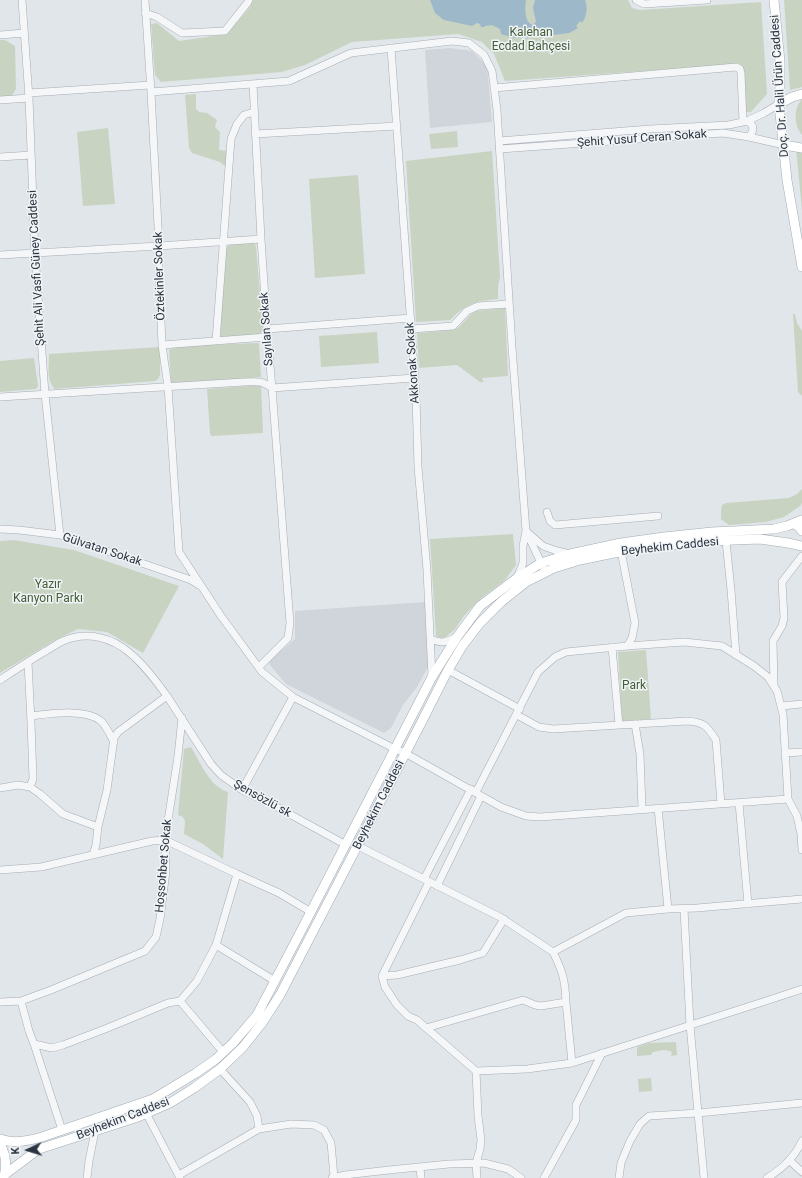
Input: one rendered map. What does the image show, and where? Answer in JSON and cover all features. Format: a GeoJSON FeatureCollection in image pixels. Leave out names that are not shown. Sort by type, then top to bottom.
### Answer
{"type":"FeatureCollection","features":[{"type":"Feature","properties":{"kind":"main road","name":"Doç. Dr. Halil Ürün Caddesi"},"geometry":{"type":"LineString","coordinates":[[774,0],[780,62],[779,104],[790,200],[802,267]]}},
{"type":"Feature","properties":{"kind":"main road"},"geometry":{"type":"LineString","coordinates":[[779,104],[792,96],[802,94]]}},
{"type":"Feature","properties":{"kind":"main road"},"geometry":{"type":"LineString","coordinates":[[784,145],[802,148]]}},
{"type":"Feature","properties":{"kind":"main road"},"geometry":{"type":"LineString","coordinates":[[798,522],[802,531]]}},
{"type":"Feature","properties":{"kind":"main road","name":"Beyhekim Caddesi"},"geometry":{"type":"LineString","coordinates":[[0,1139],[9,1142],[21,1142],[39,1138],[153,1099],[216,1059],[233,1043],[257,1015],[432,677],[457,637],[480,606],[517,578],[541,563],[570,554],[621,543],[712,532],[774,529],[798,522]]}},
{"type":"Feature","properties":{"kind":"main road"},"geometry":{"type":"LineString","coordinates":[[798,545],[802,538]]}},
{"type":"Feature","properties":{"kind":"main road","name":"Beyhekim Caddesi"},"geometry":{"type":"LineString","coordinates":[[4,1176],[39,1149],[95,1131],[170,1103],[220,1069],[243,1047],[262,1023],[280,995],[448,670],[463,645],[485,618],[501,602],[526,582],[554,568],[580,560],[638,548],[710,541],[760,539],[798,545]]}},
{"type":"Feature","properties":{"kind":"main road"},"geometry":{"type":"LineString","coordinates":[[0,1144],[5,1154],[6,1165],[4,1176]]}},
{"type":"Feature","properties":{"kind":"street","name":"Şehit Ali Vasfi Güney Caddesi"},"geometry":{"type":"LineString","coordinates":[[22,0],[29,95],[35,254],[45,394],[60,535]]}},
{"type":"Feature","properties":{"kind":"street","name":"Öztekinler Sokak"},"geometry":{"type":"LineString","coordinates":[[144,0],[151,89],[160,246],[159,272],[162,345],[168,387],[179,552],[201,586]]}},
{"type":"Feature","properties":{"kind":"street"},"geometry":{"type":"LineString","coordinates":[[145,13],[157,17],[182,33],[225,31],[249,0]]}},
{"type":"Feature","properties":{"kind":"street"},"geometry":{"type":"LineString","coordinates":[[636,0],[644,4],[707,0]]}},
{"type":"Feature","properties":{"kind":"street"},"geometry":{"type":"LineString","coordinates":[[0,35],[24,33]]}},
{"type":"Feature","properties":{"kind":"street"},"geometry":{"type":"LineString","coordinates":[[0,100],[29,95],[289,81],[351,53],[452,41],[470,43],[484,55],[492,71],[500,149],[509,304],[526,531],[523,546],[523,563],[517,578]]}},
{"type":"Feature","properties":{"kind":"street","name":"Akkonak Sokak"},"geometry":{"type":"LineString","coordinates":[[391,48],[411,318],[418,467],[427,570],[432,677]]}},
{"type":"Feature","properties":{"kind":"street"},"geometry":{"type":"LineString","coordinates":[[494,88],[736,67],[740,69],[741,74],[745,122],[752,125],[753,128],[753,132],[749,137]]}},
{"type":"Feature","properties":{"kind":"street","name":"Sayılan Sokak"},"geometry":{"type":"LineString","coordinates":[[253,84],[267,337],[290,623],[288,638],[259,668]]}},
{"type":"Feature","properties":{"kind":"street","name":"Şehit Yusuf Ceran Sokak"},"geometry":{"type":"LineString","coordinates":[[499,141],[650,129],[729,125],[745,122],[779,104]]}},
{"type":"Feature","properties":{"kind":"street"},"geometry":{"type":"LineString","coordinates":[[216,341],[231,138],[237,124],[244,115],[254,112]]}},
{"type":"Feature","properties":{"kind":"street"},"geometry":{"type":"LineString","coordinates":[[255,134],[397,126]]}},
{"type":"Feature","properties":{"kind":"street","name":"Şehit Yusuf Ceran Sokak"},"geometry":{"type":"LineString","coordinates":[[500,149],[705,134],[730,134],[784,145]]}},
{"type":"Feature","properties":{"kind":"street"},"geometry":{"type":"LineString","coordinates":[[0,157],[31,155]]}},
{"type":"Feature","properties":{"kind":"street"},"geometry":{"type":"LineString","coordinates":[[0,255],[261,239]]}},
{"type":"Feature","properties":{"kind":"street"},"geometry":{"type":"LineString","coordinates":[[411,329],[453,326],[467,311],[478,306],[509,304]]}},
{"type":"Feature","properties":{"kind":"street"},"geometry":{"type":"LineString","coordinates":[[267,329],[411,318]]}},
{"type":"Feature","properties":{"kind":"street"},"geometry":{"type":"LineString","coordinates":[[162,345],[267,337]]}},
{"type":"Feature","properties":{"kind":"street"},"geometry":{"type":"LineString","coordinates":[[0,397],[259,382],[265,383],[272,388],[414,378]]}},
{"type":"Feature","properties":{"kind":"street"},"geometry":{"type":"LineString","coordinates":[[547,512],[550,522],[555,525],[658,516]]}},
{"type":"Feature","properties":{"kind":"street","name":"Gülvatan Sokak"},"geometry":{"type":"LineString","coordinates":[[0,529],[60,535],[191,580],[201,586]]}},
{"type":"Feature","properties":{"kind":"street"},"geometry":{"type":"LineString","coordinates":[[526,531],[543,546],[570,554]]}},
{"type":"Feature","properties":{"kind":"street"},"geometry":{"type":"LineString","coordinates":[[526,531],[546,572]]}},
{"type":"Feature","properties":{"kind":"street"},"geometry":{"type":"LineString","coordinates":[[726,541],[736,655]]}},
{"type":"Feature","properties":{"kind":"street"},"geometry":{"type":"LineString","coordinates":[[621,551],[635,624],[632,638],[627,646]]}},
{"type":"Feature","properties":{"kind":"street"},"geometry":{"type":"LineString","coordinates":[[774,686],[773,641],[782,626],[784,618],[782,582],[802,556]]}},
{"type":"Feature","properties":{"kind":"street"},"geometry":{"type":"LineString","coordinates":[[201,586],[262,672],[293,697],[395,749],[406,753],[501,807],[526,816],[540,817],[788,799]]}},
{"type":"Feature","properties":{"kind":"street","name":"Şensözlü sk"},"geometry":{"type":"LineString","coordinates":[[28,662],[63,641],[79,636],[111,640],[122,646],[144,667],[167,696],[211,764],[221,775],[242,790],[275,806],[346,845]]}},
{"type":"Feature","properties":{"kind":"street"},"geometry":{"type":"LineString","coordinates":[[431,639],[448,642],[457,637]]}},
{"type":"Feature","properties":{"kind":"street"},"geometry":{"type":"LineString","coordinates":[[802,850],[801,834],[797,816],[788,799],[783,714],[777,692],[768,677],[754,666],[722,646],[684,642],[566,652],[555,657],[538,672],[476,792],[427,880],[382,976],[385,987],[408,1016],[417,1020],[476,1071],[527,1069],[572,1063],[802,989]]}},
{"type":"Feature","properties":{"kind":"street"},"geometry":{"type":"LineString","coordinates":[[612,647],[619,725]]}},
{"type":"Feature","properties":{"kind":"street"},"geometry":{"type":"LineString","coordinates":[[0,680],[28,662],[33,779],[30,787]]}},
{"type":"Feature","properties":{"kind":"street"},"geometry":{"type":"LineString","coordinates":[[448,670],[518,712],[539,727],[553,729],[698,721],[704,724],[716,740],[721,804]]}},
{"type":"Feature","properties":{"kind":"street"},"geometry":{"type":"LineString","coordinates":[[93,855],[98,827],[108,790],[114,738],[118,732],[167,696]]}},
{"type":"Feature","properties":{"kind":"street"},"geometry":{"type":"LineString","coordinates":[[242,790],[293,697]]}},
{"type":"Feature","properties":{"kind":"street"},"geometry":{"type":"LineString","coordinates":[[781,706],[802,704]]}},
{"type":"Feature","properties":{"kind":"street"},"geometry":{"type":"LineString","coordinates":[[31,716],[75,713],[89,716],[100,720],[114,742]]}},
{"type":"Feature","properties":{"kind":"street","name":"Hoşsohbet Sokak"},"geometry":{"type":"LineString","coordinates":[[0,1002],[21,1001],[146,951],[156,937],[160,919],[166,871],[165,840],[178,756],[182,718]]}},
{"type":"Feature","properties":{"kind":"street"},"geometry":{"type":"LineString","coordinates":[[636,724],[640,754],[642,809]]}},
{"type":"Feature","properties":{"kind":"street"},"geometry":{"type":"LineString","coordinates":[[785,753],[802,752]]}},
{"type":"Feature","properties":{"kind":"street"},"geometry":{"type":"LineString","coordinates":[[0,788],[18,785],[30,787],[63,814],[98,827]]}},
{"type":"Feature","properties":{"kind":"street"},"geometry":{"type":"LineString","coordinates":[[437,886],[476,792]]}},
{"type":"Feature","properties":{"kind":"street"},"geometry":{"type":"LineString","coordinates":[[739,803],[748,904]]}},
{"type":"Feature","properties":{"kind":"street"},"geometry":{"type":"LineString","coordinates":[[658,808],[668,909]]}},
{"type":"Feature","properties":{"kind":"street"},"geometry":{"type":"LineString","coordinates":[[0,870],[41,867],[152,841],[165,840],[279,893],[311,912]]}},
{"type":"Feature","properties":{"kind":"street"},"geometry":{"type":"LineString","coordinates":[[358,846],[504,919],[552,952],[561,966],[566,984],[566,1002],[572,1063]]}},
{"type":"Feature","properties":{"kind":"street"},"geometry":{"type":"LineString","coordinates":[[34,1044],[52,1048],[63,1045],[168,1003],[180,1001],[197,981],[216,945],[237,874]]}},
{"type":"Feature","properties":{"kind":"street"},"geometry":{"type":"LineString","coordinates":[[552,952],[626,913],[802,900]]}},
{"type":"Feature","properties":{"kind":"street"},"geometry":{"type":"LineString","coordinates":[[684,909],[690,1025],[704,1178]]}},
{"type":"Feature","properties":{"kind":"street"},"geometry":{"type":"LineString","coordinates":[[382,976],[397,975],[483,953],[504,919]]}},
{"type":"Feature","properties":{"kind":"street"},"geometry":{"type":"LineString","coordinates":[[216,945],[275,981]]}},
{"type":"Feature","properties":{"kind":"street"},"geometry":{"type":"LineString","coordinates":[[426,1028],[523,1000],[541,1006],[566,1002]]}},
{"type":"Feature","properties":{"kind":"street"},"geometry":{"type":"LineString","coordinates":[[21,1001],[29,1031],[62,1130]]}},
{"type":"Feature","properties":{"kind":"street"},"geometry":{"type":"LineString","coordinates":[[180,1001],[224,1052]]}},
{"type":"Feature","properties":{"kind":"street"},"geometry":{"type":"LineString","coordinates":[[544,1178],[576,1120],[576,1105],[602,1053]]}},
{"type":"Feature","properties":{"kind":"street"},"geometry":{"type":"LineString","coordinates":[[220,1069],[250,1102],[257,1116],[259,1129]]}},
{"type":"Feature","properties":{"kind":"street"},"geometry":{"type":"LineString","coordinates":[[476,1071],[478,1116],[481,1140],[476,1163],[477,1178]]}},
{"type":"Feature","properties":{"kind":"street"},"geometry":{"type":"LineString","coordinates":[[619,1178],[621,1163],[630,1141],[640,1124],[649,1116],[802,1103]]}},
{"type":"Feature","properties":{"kind":"street"},"geometry":{"type":"LineString","coordinates":[[146,1113],[179,1176],[259,1129],[291,1124],[314,1124],[324,1130],[331,1143],[333,1177],[357,1176],[449,1164],[484,1163],[508,1169],[521,1178]]}},
{"type":"Feature","properties":{"kind":"street"},"geometry":{"type":"LineString","coordinates":[[87,1178],[95,1131]]}},
{"type":"Feature","properties":{"kind":"street"},"geometry":{"type":"LineString","coordinates":[[768,1178],[780,1170],[798,1150],[802,1141]]}},
{"type":"Feature","properties":{"kind":"street"},"geometry":{"type":"LineString","coordinates":[[789,1160],[802,1172]]}},
{"type":"Feature","properties":{"kind":"street"},"geometry":{"type":"LineString","coordinates":[[420,1167],[421,1178]]}},
{"type":"Feature","properties":{"kind":"shaded area"},"geometry":{"type":"Polygon","coordinates":[[[450,48],[472,51],[487,66],[492,122],[430,128],[425,50],[450,48]]]}},
{"type":"Feature","properties":{"kind":"shaded area"},"geometry":{"type":"Polygon","coordinates":[[[425,602],[429,665],[417,687],[403,705],[391,728],[384,733],[286,684],[270,665],[269,661],[295,639],[295,611],[425,602]]]}},
{"type":"Feature","properties":{"kind":"green space","name":"Kalehan Ecdad Bahçesi"},"geometry":{"type":"Polygon","coordinates":[[[251,0],[628,0],[632,8],[640,10],[761,2],[767,94],[751,112],[746,112],[744,70],[740,64],[505,81],[494,54],[482,42],[458,34],[352,42],[305,65],[282,72],[161,82],[155,75],[151,24],[157,23],[179,41],[227,34],[250,7],[251,0]]]}},
{"type":"Feature","properties":{"kind":"green space"},"geometry":{"type":"Polygon","coordinates":[[[784,0],[802,0],[802,87],[790,90],[784,0]]]}},
{"type":"Feature","properties":{"kind":"green space"},"geometry":{"type":"Polygon","coordinates":[[[0,40],[5,40],[15,46],[16,89],[11,97],[0,97],[0,40]]]}},
{"type":"Feature","properties":{"kind":"green space"},"geometry":{"type":"Polygon","coordinates":[[[196,94],[196,109],[199,112],[207,113],[217,120],[215,127],[220,132],[219,150],[228,151],[226,167],[220,162],[192,153],[189,148],[185,95],[196,94]]]}},
{"type":"Feature","properties":{"kind":"green space"},"geometry":{"type":"Polygon","coordinates":[[[802,99],[802,135],[797,127],[796,112],[802,99]]]}},
{"type":"Feature","properties":{"kind":"green space"},"geometry":{"type":"Polygon","coordinates":[[[108,128],[115,204],[83,206],[77,132],[108,128]]]}},
{"type":"Feature","properties":{"kind":"green space"},"geometry":{"type":"Polygon","coordinates":[[[457,131],[458,147],[431,149],[429,134],[457,131]]]}},
{"type":"Feature","properties":{"kind":"green space"},"geometry":{"type":"Polygon","coordinates":[[[796,149],[802,150],[802,210],[796,149]]]}},
{"type":"Feature","properties":{"kind":"green space"},"geometry":{"type":"Polygon","coordinates":[[[492,151],[500,277],[498,299],[477,302],[467,306],[450,320],[416,322],[406,161],[492,151]]]}},
{"type":"Feature","properties":{"kind":"green space"},"geometry":{"type":"Polygon","coordinates":[[[358,175],[365,274],[315,278],[309,179],[358,175]]]}},
{"type":"Feature","properties":{"kind":"green space"},"geometry":{"type":"Polygon","coordinates":[[[253,242],[256,246],[263,331],[257,335],[222,337],[220,334],[226,248],[229,245],[253,242]]]}},
{"type":"Feature","properties":{"kind":"green space"},"geometry":{"type":"Polygon","coordinates":[[[505,308],[508,376],[482,378],[484,382],[480,382],[457,365],[419,368],[417,333],[453,330],[459,327],[476,311],[505,308]]]}},
{"type":"Feature","properties":{"kind":"green space"},"geometry":{"type":"Polygon","coordinates":[[[793,314],[795,314],[797,323],[802,331],[802,396],[798,392],[793,314]]]}},
{"type":"Feature","properties":{"kind":"green space"},"geometry":{"type":"Polygon","coordinates":[[[377,332],[379,363],[321,367],[319,336],[377,332]]]}},
{"type":"Feature","properties":{"kind":"green space"},"geometry":{"type":"Polygon","coordinates":[[[259,343],[261,377],[175,385],[171,382],[169,350],[176,346],[259,343]]]}},
{"type":"Feature","properties":{"kind":"green space"},"geometry":{"type":"Polygon","coordinates":[[[160,347],[160,375],[155,381],[55,389],[50,381],[49,354],[160,347]]]}},
{"type":"Feature","properties":{"kind":"green space"},"geometry":{"type":"Polygon","coordinates":[[[34,358],[38,386],[36,389],[0,392],[0,361],[34,358]]]}},
{"type":"Feature","properties":{"kind":"green space"},"geometry":{"type":"Polygon","coordinates":[[[261,385],[263,433],[212,436],[210,434],[207,389],[261,385]]]}},
{"type":"Feature","properties":{"kind":"green space"},"geometry":{"type":"Polygon","coordinates":[[[802,489],[802,503],[784,517],[766,522],[729,525],[721,519],[722,505],[726,503],[789,498],[797,494],[802,489]]]}},
{"type":"Feature","properties":{"kind":"green space"},"geometry":{"type":"Polygon","coordinates":[[[513,534],[516,565],[505,580],[480,599],[464,616],[455,629],[446,637],[441,638],[436,636],[430,539],[513,534]]]}},
{"type":"Feature","properties":{"kind":"green space","name":"Yazır Kanyon Parkı"},"geometry":{"type":"Polygon","coordinates":[[[14,540],[74,550],[179,586],[143,653],[107,632],[78,629],[57,639],[0,673],[0,541],[14,540]]]}},
{"type":"Feature","properties":{"kind":"green space","name":"Park"},"geometry":{"type":"Polygon","coordinates":[[[646,650],[651,719],[622,721],[618,652],[646,650]]]}},
{"type":"Feature","properties":{"kind":"green space"},"geometry":{"type":"Polygon","coordinates":[[[191,747],[206,773],[216,785],[228,792],[223,859],[203,844],[184,834],[185,821],[183,817],[178,815],[184,749],[191,747]]]}},
{"type":"Feature","properties":{"kind":"green space"},"geometry":{"type":"Polygon","coordinates":[[[676,1042],[677,1055],[671,1056],[672,1053],[670,1051],[664,1050],[653,1052],[651,1055],[637,1056],[637,1047],[649,1043],[676,1042]]]}},
{"type":"Feature","properties":{"kind":"green space"},"geometry":{"type":"Polygon","coordinates":[[[651,1078],[652,1091],[639,1092],[638,1079],[651,1078]]]}},
{"type":"Feature","properties":{"kind":"water"},"geometry":{"type":"Polygon","coordinates":[[[430,0],[526,0],[526,17],[532,25],[536,22],[533,8],[535,0],[585,0],[587,9],[582,23],[580,21],[576,26],[578,28],[569,33],[554,35],[544,28],[539,29],[535,33],[535,37],[514,38],[501,34],[500,29],[492,25],[481,27],[480,24],[477,23],[472,26],[444,20],[435,13],[430,0]]]}}]}
